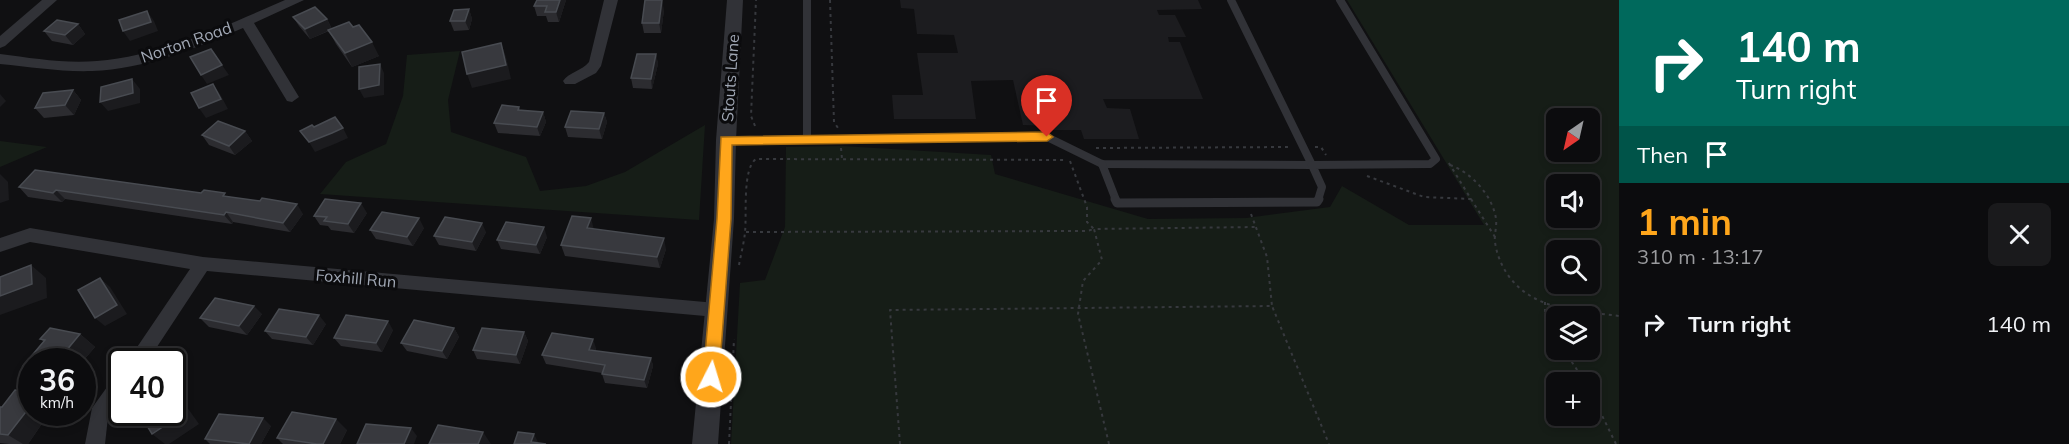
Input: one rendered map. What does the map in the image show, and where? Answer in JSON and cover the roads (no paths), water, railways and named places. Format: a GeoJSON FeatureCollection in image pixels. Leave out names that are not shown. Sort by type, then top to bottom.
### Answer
{"type":"FeatureCollection","features":[{"type":"Feature","properties":{"kind":"street"},"geometry":{"type":"LineString","coordinates":[[0,43],[50,0]]}},
{"type":"Feature","properties":{"kind":"street","name":"Norton Road"},"geometry":{"type":"LineString","coordinates":[[0,59],[68,66],[112,64],[160,54],[297,0]]}},
{"type":"Feature","properties":{"kind":"street"},"geometry":{"type":"LineString","coordinates":[[570,81],[591,70],[596,63],[611,0]]}},
{"type":"Feature","properties":{"kind":"street","name":"Stouts Lane"},"geometry":{"type":"LineString","coordinates":[[705,444],[724,219],[726,140],[735,0]]}},
{"type":"Feature","properties":{"kind":"street"},"geometry":{"type":"LineString","coordinates":[[246,21],[292,97]]}},
{"type":"Feature","properties":{"kind":"street","name":"Foxhill Run"},"geometry":{"type":"LineString","coordinates":[[0,245],[30,235],[203,264],[716,310]]}},
{"type":"Feature","properties":{"kind":"street"},"geometry":{"type":"LineString","coordinates":[[146,348],[203,264]]}},
{"type":"Feature","properties":{"kind":"street"},"geometry":{"type":"LineString","coordinates":[[95,444],[99,414],[108,401]]}},
{"type":"Feature","properties":{"kind":"lane"},"geometry":{"type":"LineString","coordinates":[[807,0],[807,138]]}},
{"type":"Feature","properties":{"kind":"lane"},"geometry":{"type":"LineString","coordinates":[[1102,164],[1117,203],[1317,202],[1323,193],[1323,185],[1231,0]]}},
{"type":"Feature","properties":{"kind":"lane"},"geometry":{"type":"LineString","coordinates":[[726,140],[1047,137],[1102,164],[1430,164],[1436,159],[1340,0]]}}]}
